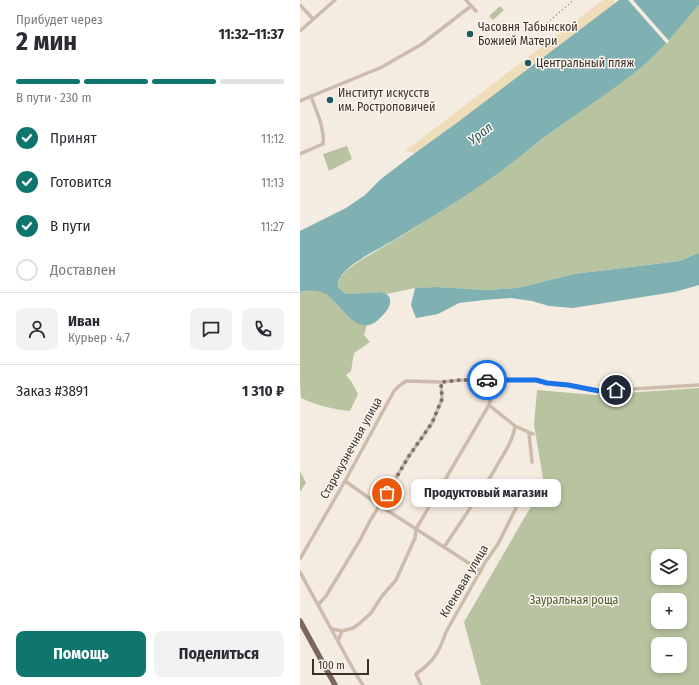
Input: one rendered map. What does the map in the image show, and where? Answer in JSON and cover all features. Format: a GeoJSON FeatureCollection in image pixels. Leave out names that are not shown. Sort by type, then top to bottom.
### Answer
{"type":"FeatureCollection","features":[{"type":"Feature","properties":{"kind":"main road"},"geometry":{"type":"LineString","coordinates":[[300,622],[335,685]]}},
{"type":"Feature","properties":{"kind":"street"},"geometry":{"type":"LineString","coordinates":[[300,31],[335,0]]}},
{"type":"Feature","properties":{"kind":"street"},"geometry":{"type":"LineString","coordinates":[[466,0],[476,11]]}},
{"type":"Feature","properties":{"kind":"street"},"geometry":{"type":"LineString","coordinates":[[300,5],[313,19]]}},
{"type":"Feature","properties":{"kind":"street"},"geometry":{"type":"LineString","coordinates":[[300,101],[382,67],[422,44],[471,6]]}},
{"type":"Feature","properties":{"kind":"street"},"geometry":{"type":"LineString","coordinates":[[300,154],[323,144],[320,124],[311,96]]}},
{"type":"Feature","properties":{"kind":"street","name":"Старокузнечная улица"},"geometry":{"type":"LineString","coordinates":[[300,558],[345,481],[394,391],[406,381],[441,382],[461,380],[536,380],[599,391],[699,385]]}},
{"type":"Feature","properties":{"kind":"street"},"geometry":{"type":"LineString","coordinates":[[332,629],[342,631],[359,624],[370,613],[396,580],[415,538],[416,529],[489,405],[496,380]]}},
{"type":"Feature","properties":{"kind":"street"},"geometry":{"type":"LineString","coordinates":[[318,606],[330,590],[409,456],[432,423],[442,399],[441,382]]}},
{"type":"Feature","properties":{"kind":"street"},"geometry":{"type":"LineString","coordinates":[[489,405],[514,426],[531,434],[532,462]]}},
{"type":"Feature","properties":{"kind":"street"},"geometry":{"type":"LineString","coordinates":[[444,547],[475,502],[506,449],[514,435],[514,426]]}},
{"type":"Feature","properties":{"kind":"street"},"geometry":{"type":"LineString","coordinates":[[345,481],[379,506],[480,571]]}},
{"type":"Feature","properties":{"kind":"street","name":"Кленовая улица"},"geometry":{"type":"LineString","coordinates":[[421,685],[416,674],[428,665],[436,656],[446,632],[480,571],[498,544],[524,492]]}},
{"type":"Feature","properties":{"kind":"street"},"geometry":{"type":"LineString","coordinates":[[300,572],[363,685]]}},
{"type":"Feature","properties":{"kind":"street"},"geometry":{"type":"LineString","coordinates":[[338,641],[342,631]]}},
{"type":"Feature","properties":{"kind":"green space"},"geometry":{"type":"Polygon","coordinates":[[[699,5],[699,253],[680,261],[574,274],[517,288],[488,290],[436,287],[415,288],[387,294],[382,292],[347,294],[342,292],[338,283],[340,278],[347,270],[486,182],[656,53],[699,5]]]}},
{"type":"Feature","properties":{"kind":"green space"},"geometry":{"type":"Polygon","coordinates":[[[500,6],[504,10],[493,20],[489,16],[500,6]]]}},
{"type":"Feature","properties":{"kind":"green space"},"geometry":{"type":"Polygon","coordinates":[[[347,146],[352,159],[329,171],[323,154],[347,146]]]}},
{"type":"Feature","properties":{"kind":"green space"},"geometry":{"type":"Polygon","coordinates":[[[318,291],[325,293],[330,297],[351,319],[358,323],[367,325],[364,335],[370,342],[354,353],[351,371],[346,375],[358,394],[350,411],[325,407],[301,398],[300,292],[318,291]]]}},
{"type":"Feature","properties":{"kind":"green space","name":"Зауральная роща"},"geometry":{"type":"Polygon","coordinates":[[[699,388],[699,685],[481,685],[464,622],[544,484],[534,425],[537,390],[595,395],[699,388]]]}},
{"type":"Feature","properties":{"kind":"green space"},"geometry":{"type":"Polygon","coordinates":[[[300,471],[306,483],[300,492],[300,471]]]}},
{"type":"Feature","properties":{"kind":"sand","name":"Центральный пляж"},"geometry":{"type":"Polygon","coordinates":[[[603,0],[614,0],[615,3],[415,153],[405,151],[603,0]]]}},
{"type":"Feature","properties":{"kind":"water","name":"Урал"},"geometry":{"type":"Polygon","coordinates":[[[619,0],[699,0],[699,5],[667,42],[646,63],[624,81],[553,131],[486,182],[399,237],[367,255],[344,272],[338,285],[344,293],[382,292],[389,297],[390,303],[388,308],[378,320],[370,325],[356,323],[324,293],[314,291],[300,292],[300,231],[346,208],[365,195],[381,179],[619,0]]]}},
{"type":"Feature","properties":{"kind":"water"},"geometry":{"type":"Polygon","coordinates":[[[699,253],[699,285],[674,292],[573,308],[549,306],[532,301],[511,298],[484,300],[459,303],[438,314],[416,318],[411,305],[415,288],[436,287],[488,290],[517,288],[574,274],[680,261],[699,253]]]}},
{"type":"Feature","properties":{"kind":"pier"},"geometry":{"type":"Polygon","coordinates":[[[628,0],[633,0],[669,41],[667,44],[628,0]]]}},
{"type":"Feature","properties":{"kind":"railway"},"geometry":{"type":"LineString","coordinates":[[547,23],[574,0]]}},
{"type":"Feature","properties":{"kind":"way so far"},"geometry":{"type":"LineString","coordinates":[[387,493],[409,456],[432,423],[442,399],[441,382],[487,380]]}},
{"type":"Feature","properties":{"kind":"place","name":"Часовня Табынской Божией Матери"},"geometry":{"type":"Point","coordinates":[470,34]}},
{"type":"Feature","properties":{"kind":"place","name":"Центральный пляж"},"geometry":{"type":"Point","coordinates":[528,63]}},
{"type":"Feature","properties":{"kind":"place","name":"Институт искусств им. Ростроповичей"},"geometry":{"type":"Point","coordinates":[330,100]}},
{"type":"Feature","properties":{"kind":"place","name":"Продуктовый магазин"},"geometry":{"type":"Point","coordinates":[387,493]}},
{"type":"Feature","properties":{"kind":"route"},"geometry":{"type":"LineString","coordinates":[[487,380],[536,380],[599,391],[616,390]]}}]}
